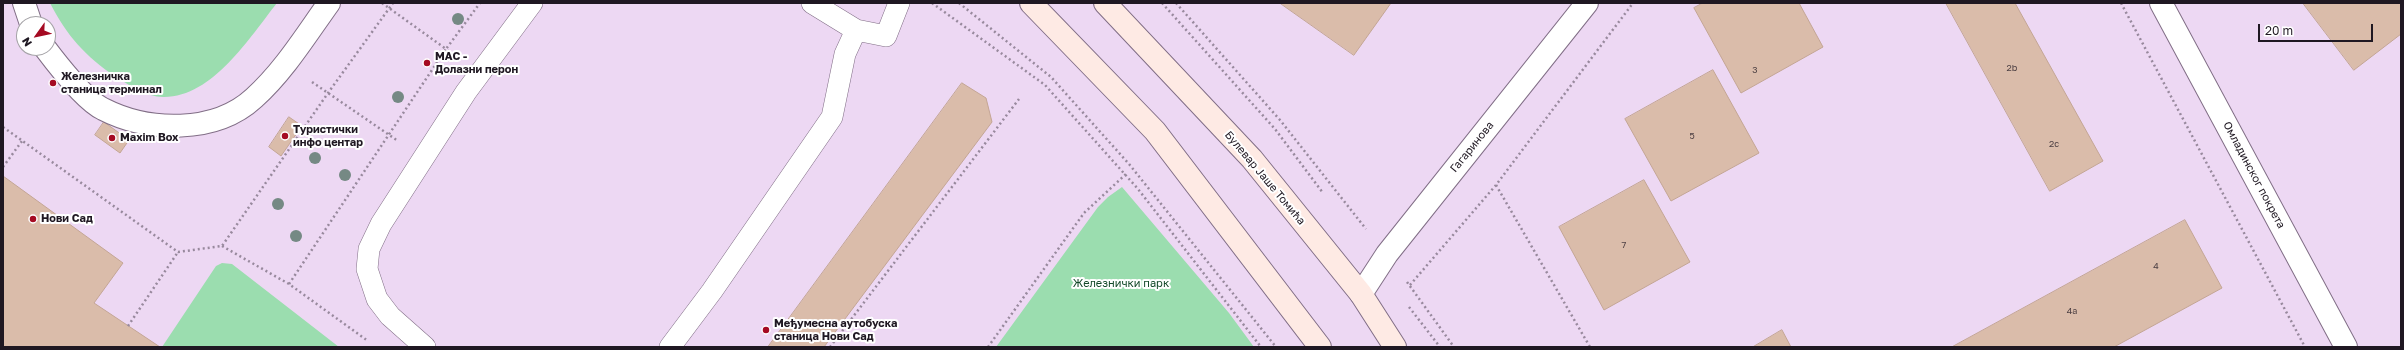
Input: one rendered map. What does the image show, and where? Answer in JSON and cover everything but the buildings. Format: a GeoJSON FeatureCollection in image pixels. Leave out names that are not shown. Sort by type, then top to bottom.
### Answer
{"type":"FeatureCollection","features":[{"type":"Feature","properties":{"kind":"main road"},"geometry":{"type":"LineString","coordinates":[[1031,3],[1155,131],[1320,347]]}},
{"type":"Feature","properties":{"kind":"main road","name":"Булевар Јаше Томића"},"geometry":{"type":"LineString","coordinates":[[1105,3],[1252,158],[1360,294],[1395,347]]}},
{"type":"Feature","properties":{"kind":"street"},"geometry":{"type":"LineString","coordinates":[[24,3],[28,16]]}},
{"type":"Feature","properties":{"kind":"street"},"geometry":{"type":"LineString","coordinates":[[51,56],[66,75],[102,109],[146,125],[187,124],[225,118],[254,99],[285,64],[329,3]]}},
{"type":"Feature","properties":{"kind":"street","name":"Гагаринова"},"geometry":{"type":"LineString","coordinates":[[1360,294],[1387,254],[1587,3]]}},
{"type":"Feature","properties":{"kind":"street","name":"Омладинског покрета"},"geometry":{"type":"LineString","coordinates":[[2161,3],[2346,347]]}},
{"type":"Feature","properties":{"kind":"lane"},"geometry":{"type":"LineString","coordinates":[[425,347],[390,316],[377,299],[367,269],[369,249],[381,224],[424,158],[481,73],[532,3]]}},
{"type":"Feature","properties":{"kind":"lane"},"geometry":{"type":"LineString","coordinates":[[812,3],[856,30],[886,36],[898,3]]}},
{"type":"Feature","properties":{"kind":"lane"},"geometry":{"type":"LineString","coordinates":[[670,347],[712,291],[832,117],[845,54],[856,30]]}},
{"type":"Feature","properties":{"kind":"path"},"geometry":{"type":"LineString","coordinates":[[382,3],[481,73]]}},
{"type":"Feature","properties":{"kind":"path"},"geometry":{"type":"LineString","coordinates":[[222,246],[328,93],[393,3]]}},
{"type":"Feature","properties":{"kind":"path"},"geometry":{"type":"LineString","coordinates":[[289,284],[446,49],[480,3]]}},
{"type":"Feature","properties":{"kind":"path"},"geometry":{"type":"LineString","coordinates":[[932,3],[1045,85],[1126,174],[1261,347]]}},
{"type":"Feature","properties":{"kind":"path"},"geometry":{"type":"LineString","coordinates":[[959,3],[1051,77],[1129,164],[1276,347]]}},
{"type":"Feature","properties":{"kind":"path"},"geometry":{"type":"LineString","coordinates":[[1176,3],[1280,120],[1387,254],[1454,347]]}},
{"type":"Feature","properties":{"kind":"path"},"geometry":{"type":"LineString","coordinates":[[1410,285],[1496,185],[1633,3]]}},
{"type":"Feature","properties":{"kind":"path"},"geometry":{"type":"LineString","coordinates":[[2121,3],[2305,347]]}},
{"type":"Feature","properties":{"kind":"path"},"geometry":{"type":"LineString","coordinates":[[285,64],[424,158]]}},
{"type":"Feature","properties":{"kind":"path"},"geometry":{"type":"LineString","coordinates":[[830,347],[1019,99]]}},
{"type":"Feature","properties":{"kind":"path"},"geometry":{"type":"LineString","coordinates":[[3,127],[178,252],[222,246],[289,284],[370,342]]}},
{"type":"Feature","properties":{"kind":"path"},"geometry":{"type":"LineString","coordinates":[[3,167],[22,141]]}},
{"type":"Feature","properties":{"kind":"path"},"geometry":{"type":"LineString","coordinates":[[988,347],[1084,213],[1126,174]]}},
{"type":"Feature","properties":{"kind":"path"},"geometry":{"type":"LineString","coordinates":[[1496,185],[1590,347]]}},
{"type":"Feature","properties":{"kind":"path"},"geometry":{"type":"LineString","coordinates":[[128,326],[178,252]]}},
{"type":"Feature","properties":{"kind":"green space"},"geometry":{"type":"Polygon","coordinates":[[[50,3],[277,3],[242,48],[213,77],[198,88],[181,95],[163,97],[151,95],[132,87],[95,61],[86,53],[63,26],[50,3]]]}},
{"type":"Feature","properties":{"kind":"green space","name":"Железнички парк"},"geometry":{"type":"Polygon","coordinates":[[[1122,187],[1229,313],[1254,347],[996,347],[1098,207],[1108,197],[1122,187]]]}},
{"type":"Feature","properties":{"kind":"green space"},"geometry":{"type":"Polygon","coordinates":[[[222,263],[232,264],[339,347],[162,347],[216,266],[222,263]]]}},
{"type":"Feature","properties":{"kind":"place","name":"МАС - Долазни перон"},"geometry":{"type":"Point","coordinates":[427,63]}},
{"type":"Feature","properties":{"kind":"place","name":"Железничка станица терминал"},"geometry":{"type":"Point","coordinates":[53,83]}},
{"type":"Feature","properties":{"kind":"place","name":"Туристички инфо центар"},"geometry":{"type":"Point","coordinates":[285,136]}},
{"type":"Feature","properties":{"kind":"place","name":"Maxim Box"},"geometry":{"type":"Point","coordinates":[112,138]}},
{"type":"Feature","properties":{"kind":"place","name":"Нови Сад"},"geometry":{"type":"Point","coordinates":[33,219]}},
{"type":"Feature","properties":{"kind":"place","name":"Међумесна аутобуска станица Нови Сад"},"geometry":{"type":"Point","coordinates":[766,330]}}]}
